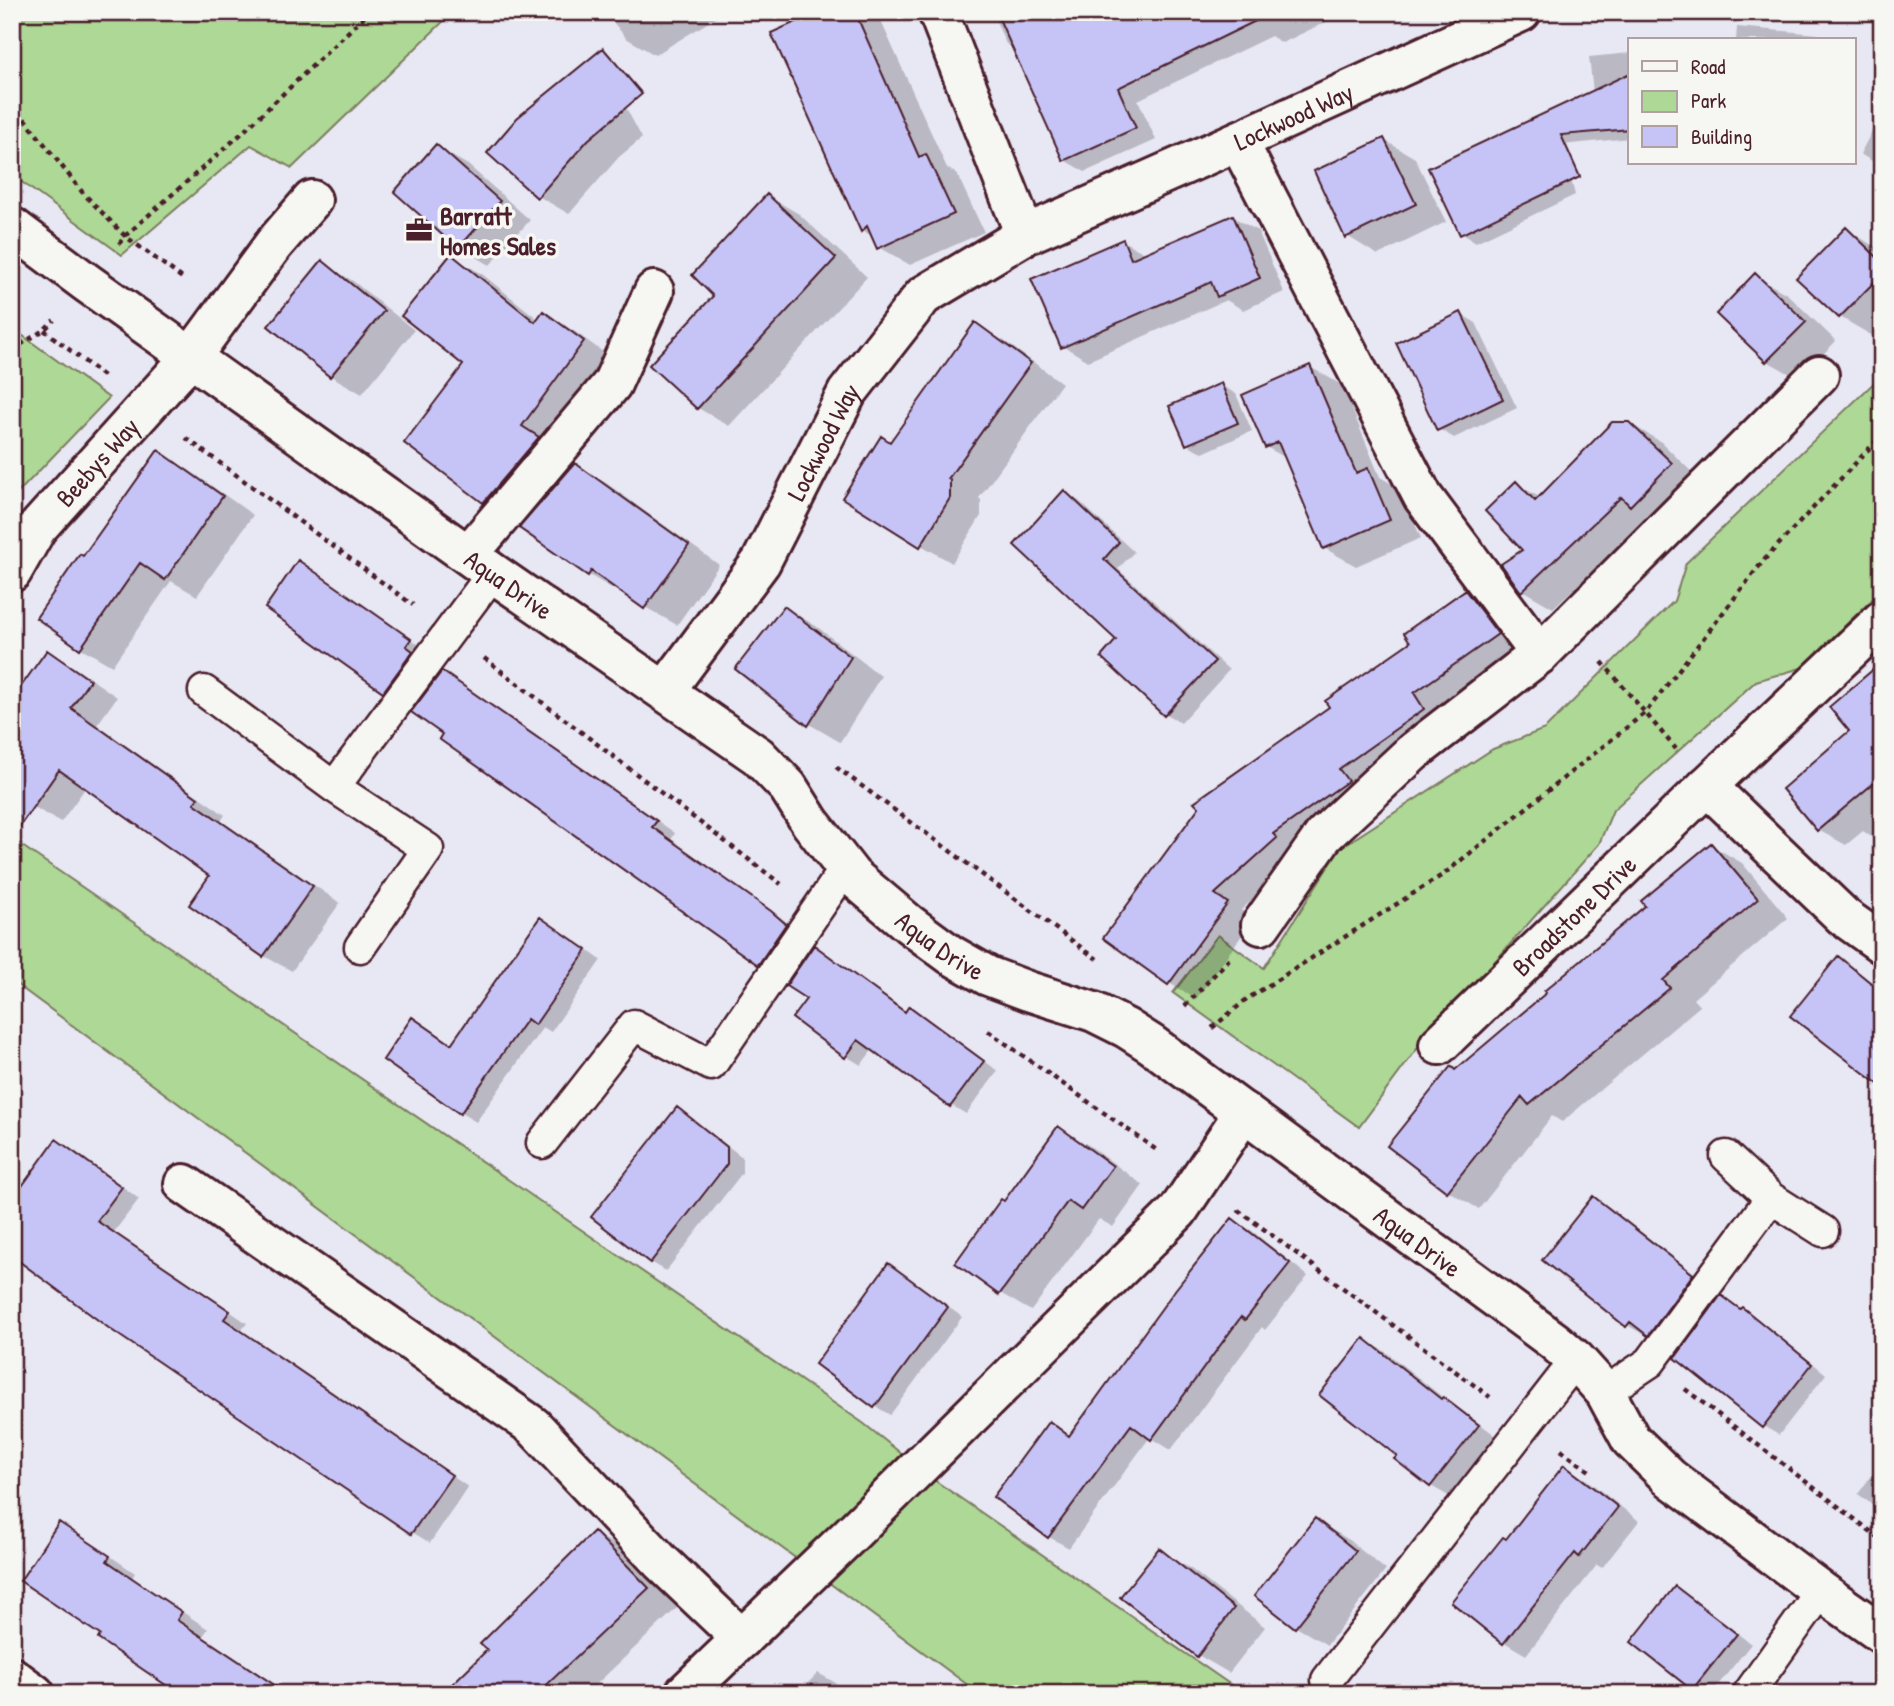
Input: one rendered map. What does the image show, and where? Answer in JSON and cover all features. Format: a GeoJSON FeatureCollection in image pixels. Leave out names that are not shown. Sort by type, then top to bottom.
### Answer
{"type":"FeatureCollection","features":[{"type":"Feature","properties":{"kind":"street"},"geometry":{"type":"LineString","coordinates":[[938,12],[1025,234]]}},
{"type":"Feature","properties":{"kind":"street","name":"Lockwood Way"},"geometry":{"type":"LineString","coordinates":[[665,691],[761,562],[846,393],[923,296],[1025,234],[1238,141],[1521,12]]}},
{"type":"Feature","properties":{"kind":"street"},"geometry":{"type":"LineString","coordinates":[[1238,141],[1423,497],[1540,654]]}},
{"type":"Feature","properties":{"kind":"street","name":"Beebys Way"},"geometry":{"type":"LineString","coordinates":[[12,572],[37,528],[191,357],[274,244],[312,200]]}},
{"type":"Feature","properties":{"kind":"street","name":"Aqua Drive"},"geometry":{"type":"LineString","coordinates":[[12,227],[481,563],[758,756],[788,788],[845,869],[909,924],[951,955],[988,976],[1094,1013],[1126,1028],[1163,1030],[1244,1112],[1576,1360],[1605,1392],[1631,1440],[1670,1479],[1882,1634]]}},
{"type":"Feature","properties":{"kind":"street"},"geometry":{"type":"LineString","coordinates":[[481,563],[612,384],[654,291]]}},
{"type":"Feature","properties":{"kind":"street"},"geometry":{"type":"LineString","coordinates":[[1261,925],[1324,835],[1413,752],[1540,654],[1819,375]]}},
{"type":"Feature","properties":{"kind":"street","name":"Broadstone Drive"},"geometry":{"type":"LineString","coordinates":[[1439,1045],[1882,620]]}},
{"type":"Feature","properties":{"kind":"street"},"geometry":{"type":"LineString","coordinates":[[1707,786],[1844,917],[1882,944]]}},
{"type":"Feature","properties":{"kind":"street"},"geometry":{"type":"LineString","coordinates":[[684,1694],[848,1538],[1178,1211],[1244,1112]]}},
{"type":"Feature","properties":{"kind":"street"},"geometry":{"type":"LineString","coordinates":[[184,1184],[533,1426],[661,1562],[742,1639]]}},
{"type":"Feature","properties":{"kind":"street"},"geometry":{"type":"LineString","coordinates":[[12,1677],[35,1694]]}},
{"type":"Feature","properties":{"kind":"lane"},"geometry":{"type":"LineString","coordinates":[[334,787],[481,563]]}},
{"type":"Feature","properties":{"kind":"lane"},"geometry":{"type":"LineString","coordinates":[[204,691],[334,787],[428,849],[360,947]]}},
{"type":"Feature","properties":{"kind":"lane"},"geometry":{"type":"LineString","coordinates":[[542,1143],[634,1025],[711,1065],[845,869]]}},
{"type":"Feature","properties":{"kind":"lane"},"geometry":{"type":"LineString","coordinates":[[1726,1156],[1771,1198],[1823,1231]]}},
{"type":"Feature","properties":{"kind":"lane"},"geometry":{"type":"LineString","coordinates":[[1605,1392],[1650,1362],[1771,1198]]}},
{"type":"Feature","properties":{"kind":"lane"},"geometry":{"type":"LineString","coordinates":[[1327,1680],[1576,1360]]}},
{"type":"Feature","properties":{"kind":"lane"},"geometry":{"type":"LineString","coordinates":[[1748,1694],[1821,1591]]}},
{"type":"Feature","properties":{"kind":"path"},"geometry":{"type":"LineString","coordinates":[[125,236],[242,134],[369,12]]}},
{"type":"Feature","properties":{"kind":"path"},"geometry":{"type":"LineString","coordinates":[[12,103],[83,192],[125,236],[226,310]]}},
{"type":"Feature","properties":{"kind":"path"},"geometry":{"type":"LineString","coordinates":[[1163,1030],[1204,1034],[1247,999],[1444,874],[1646,712],[1765,560],[1882,435]]}},
{"type":"Feature","properties":{"kind":"path"},"geometry":{"type":"LineString","coordinates":[[1569,625],[1707,786]]}},
{"type":"Feature","properties":{"kind":"path"},"geometry":{"type":"LineString","coordinates":[[834,766],[1098,960]]}},
{"type":"Feature","properties":{"kind":"path"},"geometry":{"type":"LineString","coordinates":[[1163,1030],[1261,925]]}},
{"type":"Feature","properties":{"kind":"path"},"geometry":{"type":"LineString","coordinates":[[1650,1362],[1882,1540]]}},
{"type":"Feature","properties":{"kind":"green space"},"geometry":{"type":"Polygon","coordinates":[[[12,12],[453,12],[292,168],[251,145],[122,255],[12,175],[12,12]]]}},
{"type":"Feature","properties":{"kind":"green space"},"geometry":{"type":"Polygon","coordinates":[[[12,328],[109,398],[12,499],[12,328]]]}},
{"type":"Feature","properties":{"kind":"green space"},"geometry":{"type":"Polygon","coordinates":[[[1882,375],[1882,590],[1801,668],[1756,681],[1613,810],[1599,844],[1417,1049],[1359,1127],[1173,993],[1218,935],[1264,968],[1340,848],[1493,749],[1545,729],[1674,601],[1686,563],[1882,375]]]}},
{"type":"Feature","properties":{"kind":"green space"},"geometry":{"type":"Polygon","coordinates":[[[12,839],[863,1423],[937,1482],[1244,1694],[980,1694],[12,981],[12,839]]]}},
{"type":"Feature","properties":{"kind":"building"},"geometry":{"type":"Polygon","coordinates":[[[818,12],[855,12],[919,157],[926,154],[954,214],[877,249],[867,226],[861,232],[771,33],[818,12]]]}},
{"type":"Feature","properties":{"kind":"building"},"geometry":{"type":"Polygon","coordinates":[[[996,12],[1274,12],[1118,88],[1136,128],[1063,161],[996,12]]]}},
{"type":"Feature","properties":{"kind":"building"},"geometry":{"type":"Polygon","coordinates":[[[603,48],[642,94],[588,140],[537,198],[487,153],[517,118],[603,48]]]}},
{"type":"Feature","properties":{"kind":"building"},"geometry":{"type":"Polygon","coordinates":[[[1628,74],[1628,129],[1561,135],[1580,177],[1460,235],[1428,168],[1628,74]]]}},
{"type":"Feature","properties":{"kind":"building"},"geometry":{"type":"Polygon","coordinates":[[[1384,138],[1416,204],[1345,238],[1314,171],[1384,138]]]}},
{"type":"Feature","properties":{"kind":"building"},"geometry":{"type":"Polygon","coordinates":[[[436,144],[500,201],[458,249],[394,192],[436,144]]]}},
{"type":"Feature","properties":{"kind":"building"},"geometry":{"type":"Polygon","coordinates":[[[767,194],[836,258],[697,409],[649,365],[713,296],[692,275],[767,194]]]}},
{"type":"Feature","properties":{"kind":"building"},"geometry":{"type":"Polygon","coordinates":[[[1233,215],[1260,278],[1217,297],[1211,282],[1061,348],[1031,279],[1123,239],[1131,259],[1233,215]]]}},
{"type":"Feature","properties":{"kind":"building"},"geometry":{"type":"Polygon","coordinates":[[[1846,227],[1882,262],[1882,274],[1839,318],[1796,278],[1846,227]]]}},
{"type":"Feature","properties":{"kind":"building"},"geometry":{"type":"Polygon","coordinates":[[[451,254],[535,322],[543,311],[584,341],[522,426],[539,437],[483,503],[404,443],[463,365],[401,316],[451,254]]]}},
{"type":"Feature","properties":{"kind":"building"},"geometry":{"type":"Polygon","coordinates":[[[322,260],[384,311],[330,377],[268,326],[322,260]]]}},
{"type":"Feature","properties":{"kind":"building"},"geometry":{"type":"Polygon","coordinates":[[[1755,273],[1806,322],[1766,362],[1716,314],[1755,273]]]}},
{"type":"Feature","properties":{"kind":"building"},"geometry":{"type":"Polygon","coordinates":[[[1461,312],[1503,399],[1437,431],[1396,343],[1461,312]]]}},
{"type":"Feature","properties":{"kind":"building"},"geometry":{"type":"Polygon","coordinates":[[[975,322],[1031,363],[948,479],[950,498],[920,547],[842,498],[881,436],[890,442],[975,322]]]}},
{"type":"Feature","properties":{"kind":"building"},"geometry":{"type":"Polygon","coordinates":[[[1310,365],[1356,473],[1368,468],[1390,520],[1323,549],[1278,442],[1265,448],[1242,395],[1310,365]]]}},
{"type":"Feature","properties":{"kind":"building"},"geometry":{"type":"Polygon","coordinates":[[[1221,383],[1238,423],[1186,445],[1169,406],[1221,383]]]}},
{"type":"Feature","properties":{"kind":"building"},"geometry":{"type":"Polygon","coordinates":[[[1612,422],[1629,422],[1672,463],[1630,506],[1621,497],[1521,592],[1501,564],[1522,550],[1485,511],[1516,481],[1535,501],[1612,422]]]}},
{"type":"Feature","properties":{"kind":"building"},"geometry":{"type":"Polygon","coordinates":[[[158,450],[223,496],[165,580],[140,563],[80,649],[36,618],[158,450]]]}},
{"type":"Feature","properties":{"kind":"building"},"geometry":{"type":"Polygon","coordinates":[[[575,463],[689,545],[644,609],[591,571],[588,576],[519,528],[575,463]]]}},
{"type":"Feature","properties":{"kind":"building"},"geometry":{"type":"Polygon","coordinates":[[[1064,490],[1119,542],[1104,559],[1215,661],[1164,716],[1101,657],[1116,640],[1014,545],[1064,490]]]}},
{"type":"Feature","properties":{"kind":"building"},"geometry":{"type":"Polygon","coordinates":[[[298,560],[411,639],[406,646],[413,651],[383,692],[265,608],[298,560]]]}},
{"type":"Feature","properties":{"kind":"building"},"geometry":{"type":"Polygon","coordinates":[[[1465,590],[1498,634],[1414,693],[1424,709],[1339,769],[1348,781],[1273,834],[1277,838],[1215,894],[1228,903],[1168,985],[1103,938],[1199,807],[1194,802],[1329,707],[1325,701],[1410,642],[1404,633],[1465,590]]]}},
{"type":"Feature","properties":{"kind":"building"},"geometry":{"type":"Polygon","coordinates":[[[784,606],[851,657],[808,726],[735,669],[784,606]]]}},
{"type":"Feature","properties":{"kind":"building"},"geometry":{"type":"Polygon","coordinates":[[[47,650],[90,680],[71,708],[198,798],[194,803],[313,886],[263,957],[189,905],[209,876],[59,770],[12,837],[12,699],[47,650]]]}},
{"type":"Feature","properties":{"kind":"building"},"geometry":{"type":"Polygon","coordinates":[[[1882,662],[1882,776],[1817,831],[1782,789],[1849,731],[1829,707],[1882,662]]]}},
{"type":"Feature","properties":{"kind":"building"},"geometry":{"type":"Polygon","coordinates":[[[442,671],[657,821],[652,827],[786,924],[758,965],[439,739],[442,734],[411,712],[442,671]]]}},
{"type":"Feature","properties":{"kind":"building"},"geometry":{"type":"Polygon","coordinates":[[[1711,843],[1758,899],[1663,980],[1670,988],[1529,1105],[1522,1097],[1447,1192],[1387,1146],[1451,1066],[1455,1070],[1546,993],[1544,991],[1645,906],[1641,901],[1711,843]]]}},
{"type":"Feature","properties":{"kind":"building"},"geometry":{"type":"Polygon","coordinates":[[[540,917],[587,950],[535,1025],[527,1019],[460,1114],[383,1060],[412,1017],[451,1044],[540,917]]]}},
{"type":"Feature","properties":{"kind":"building"},"geometry":{"type":"Polygon","coordinates":[[[814,945],[905,1012],[909,1006],[984,1061],[950,1107],[858,1040],[845,1058],[792,1018],[806,999],[786,986],[814,945]]]}},
{"type":"Feature","properties":{"kind":"building"},"geometry":{"type":"Polygon","coordinates":[[[1838,956],[1882,992],[1882,1087],[1790,1016],[1838,956]]]}},
{"type":"Feature","properties":{"kind":"building"},"geometry":{"type":"Polygon","coordinates":[[[677,1107],[727,1147],[727,1164],[650,1263],[591,1217],[677,1107]]]}},
{"type":"Feature","properties":{"kind":"building"},"geometry":{"type":"Polygon","coordinates":[[[1058,1126],[1113,1166],[1081,1210],[1068,1201],[999,1295],[955,1263],[1058,1126]]]}},
{"type":"Feature","properties":{"kind":"building"},"geometry":{"type":"Polygon","coordinates":[[[56,1139],[122,1187],[97,1221],[230,1311],[224,1319],[452,1475],[411,1534],[110,1329],[12,1256],[12,1200],[56,1139]]]}},
{"type":"Feature","properties":{"kind":"building"},"geometry":{"type":"Polygon","coordinates":[[[1593,1196],[1693,1274],[1648,1336],[1630,1322],[1626,1327],[1542,1260],[1593,1196]]]}},
{"type":"Feature","properties":{"kind":"building"},"geometry":{"type":"Polygon","coordinates":[[[1232,1218],[1290,1263],[1245,1320],[1241,1317],[1151,1440],[1131,1425],[1048,1538],[993,1497],[1049,1421],[1069,1436],[1175,1290],[1232,1218]]]}},
{"type":"Feature","properties":{"kind":"building"},"geometry":{"type":"Polygon","coordinates":[[[888,1263],[948,1307],[874,1408],[815,1364],[888,1263]]]}},
{"type":"Feature","properties":{"kind":"building"},"geometry":{"type":"Polygon","coordinates":[[[1721,1295],[1740,1309],[1742,1307],[1812,1364],[1762,1428],[1675,1358],[1721,1295]]]}},
{"type":"Feature","properties":{"kind":"building"},"geometry":{"type":"Polygon","coordinates":[[[1364,1338],[1441,1399],[1443,1397],[1479,1425],[1430,1487],[1394,1459],[1397,1456],[1319,1395],[1364,1338]]]}},
{"type":"Feature","properties":{"kind":"building"},"geometry":{"type":"Polygon","coordinates":[[[1564,1465],[1618,1507],[1579,1557],[1575,1553],[1503,1644],[1451,1602],[1503,1537],[1506,1539],[1564,1465]]]}},
{"type":"Feature","properties":{"kind":"building"},"geometry":{"type":"Polygon","coordinates":[[[1315,1518],[1356,1551],[1295,1628],[1254,1596],[1315,1518]]]}},
{"type":"Feature","properties":{"kind":"building"},"geometry":{"type":"Polygon","coordinates":[[[59,1522],[110,1556],[107,1561],[182,1612],[177,1620],[288,1694],[179,1694],[98,1639],[100,1635],[20,1581],[59,1522]]]}},
{"type":"Feature","properties":{"kind":"building"},"geometry":{"type":"Polygon","coordinates":[[[594,1531],[649,1588],[537,1694],[442,1694],[487,1650],[480,1644],[594,1531]]]}},
{"type":"Feature","properties":{"kind":"building"},"geometry":{"type":"Polygon","coordinates":[[[1159,1548],[1234,1608],[1197,1657],[1120,1597],[1159,1548]]]}},
{"type":"Feature","properties":{"kind":"building"},"geometry":{"type":"Polygon","coordinates":[[[1675,1586],[1737,1634],[1692,1690],[1631,1642],[1675,1586]]]}},
{"type":"Feature","properties":{"kind":"place","name":"Barratt Homes Sales"},"geometry":{"type":"Point","coordinates":[419,230]}}]}
